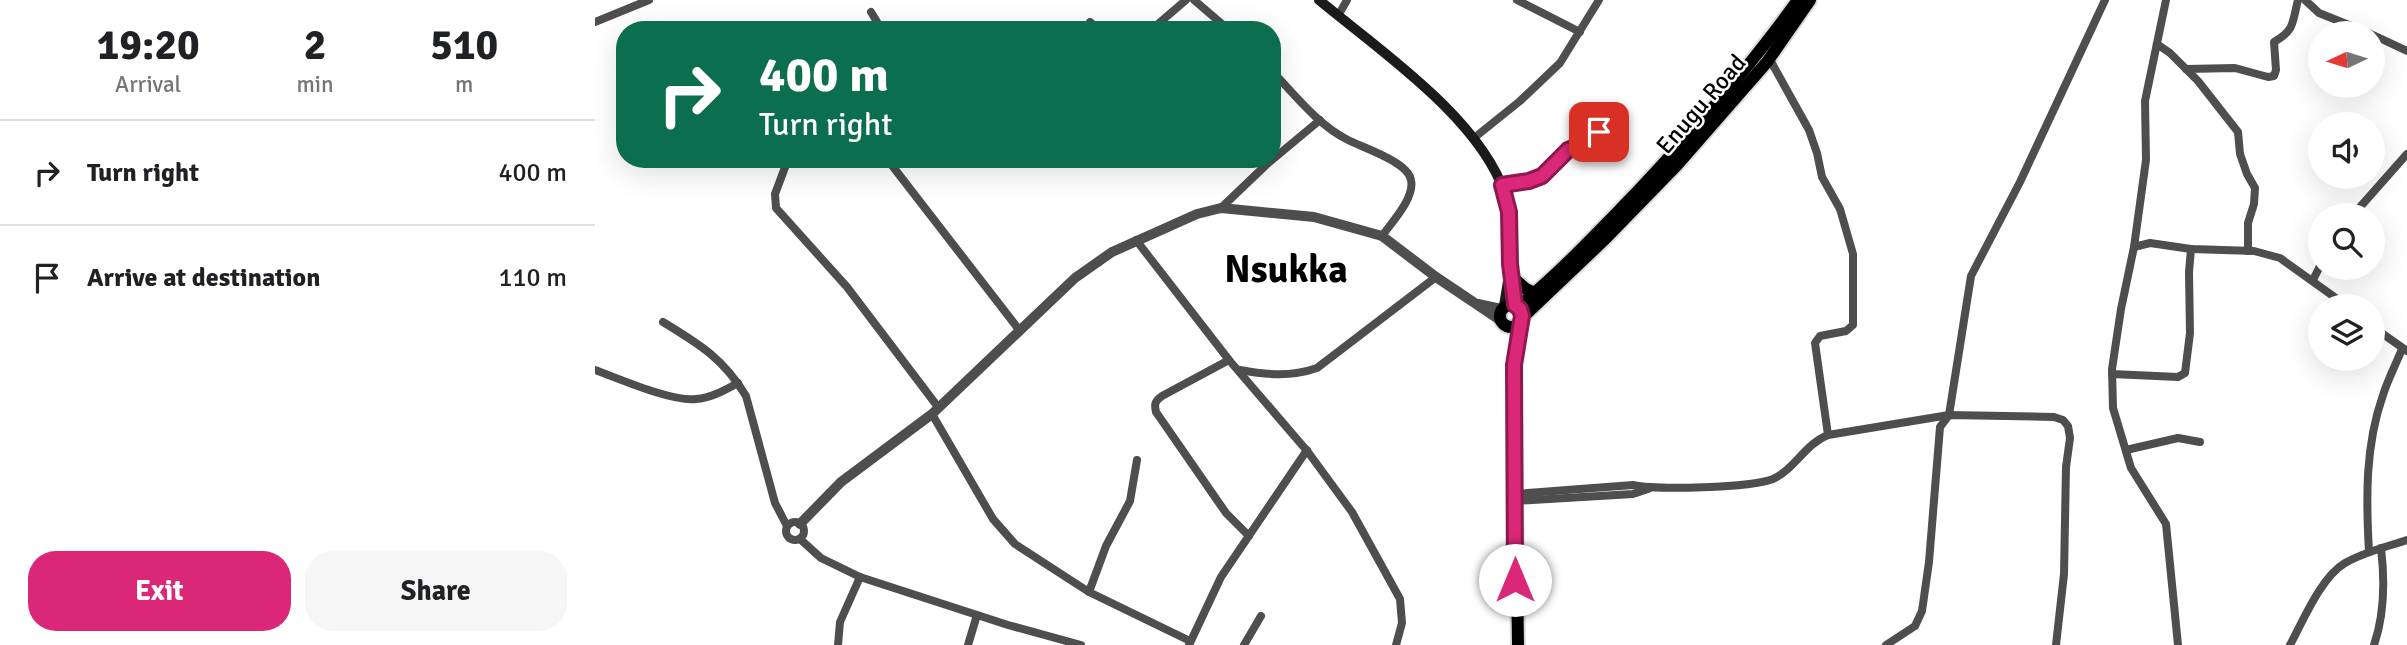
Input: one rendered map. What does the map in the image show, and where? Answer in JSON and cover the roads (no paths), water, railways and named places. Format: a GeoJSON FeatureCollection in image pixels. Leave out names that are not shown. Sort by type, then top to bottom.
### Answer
{"type":"FeatureCollection","features":[{"type":"Feature","properties":{"kind":"main road"},"geometry":{"type":"LineString","coordinates":[[1319,0],[1448,110],[1490,159],[1502,185],[1509,212],[1518,645]]}},
{"type":"Feature","properties":{"kind":"main road"},"geometry":{"type":"LineString","coordinates":[[1510,314],[1560,271],[1669,158],[1759,55],[1798,0]]}},
{"type":"Feature","properties":{"kind":"main road","name":"Enugu Road"},"geometry":{"type":"LineString","coordinates":[[1510,314],[1554,287],[1677,165],[1769,58],[1811,0]]}},
{"type":"Feature","properties":{"kind":"main road"},"geometry":{"type":"LineString","coordinates":[[1511,270],[1520,285],[1535,292]]}},
{"type":"Feature","properties":{"kind":"street"},"geometry":{"type":"LineString","coordinates":[[595,22],[649,0]]}},
{"type":"Feature","properties":{"kind":"street"},"geometry":{"type":"LineString","coordinates":[[1162,21],[1186,0]]}},
{"type":"Feature","properties":{"kind":"street"},"geometry":{"type":"LineString","coordinates":[[1194,0],[1218,21]]}},
{"type":"Feature","properties":{"kind":"street"},"geometry":{"type":"LineString","coordinates":[[1338,16],[1347,0]]}},
{"type":"Feature","properties":{"kind":"street"},"geometry":{"type":"LineString","coordinates":[[1517,0],[1580,32]]}},
{"type":"Feature","properties":{"kind":"street"},"geometry":{"type":"LineString","coordinates":[[1474,138],[1520,102],[1560,63],[1599,0]]}},
{"type":"Feature","properties":{"kind":"street"},"geometry":{"type":"LineString","coordinates":[[1940,427],[1949,415],[1972,276],[2020,182],[2105,0]]}},
{"type":"Feature","properties":{"kind":"street"},"geometry":{"type":"LineString","coordinates":[[2166,0],[2145,101],[2146,160],[2134,247],[2120,309],[2112,374],[2113,408],[2131,468],[2166,524],[2178,645]]}},
{"type":"Feature","properties":{"kind":"street"},"geometry":{"type":"LineString","coordinates":[[2186,69],[2235,68],[2268,77],[2274,76],[2274,42],[2287,36],[2298,0]]}},
{"type":"Feature","properties":{"kind":"street"},"geometry":{"type":"LineString","coordinates":[[2305,0],[2319,13],[2339,21]]}},
{"type":"Feature","properties":{"kind":"street"},"geometry":{"type":"LineString","coordinates":[[871,12],[876,21]]}},
{"type":"Feature","properties":{"kind":"street"},"geometry":{"type":"LineString","coordinates":[[2385,41],[2407,51]]}},
{"type":"Feature","properties":{"kind":"street"},"geometry":{"type":"LineString","coordinates":[[2157,44],[2186,69],[2238,132],[2240,154],[2255,188],[2255,204],[2248,223],[2248,251]]}},
{"type":"Feature","properties":{"kind":"street"},"geometry":{"type":"LineString","coordinates":[[1769,58],[1809,130],[1818,153],[1822,177],[1840,209],[1853,254],[1853,325],[1846,331],[1820,336],[1815,343],[1828,435]]}},
{"type":"Feature","properties":{"kind":"street"},"geometry":{"type":"LineString","coordinates":[[1281,80],[1319,120],[1346,139],[1398,164],[1409,173],[1411,191],[1382,236]]}},
{"type":"Feature","properties":{"kind":"street"},"geometry":{"type":"LineString","coordinates":[[1281,152],[1319,120]]}},
{"type":"Feature","properties":{"kind":"street"},"geometry":{"type":"LineString","coordinates":[[1502,185],[1542,176],[1568,150],[1589,142],[1599,132]]}},
{"type":"Feature","properties":{"kind":"street"},"geometry":{"type":"LineString","coordinates":[[2364,203],[2407,154]]}},
{"type":"Feature","properties":{"kind":"street"},"geometry":{"type":"LineString","coordinates":[[785,168],[775,194],[776,208],[847,287],[935,410],[993,519],[1015,544],[1089,592],[1190,643],[1221,578],[1307,450]]}},
{"type":"Feature","properties":{"kind":"street"},"geometry":{"type":"LineString","coordinates":[[894,168],[1020,331]]}},
{"type":"Feature","properties":{"kind":"street"},"geometry":{"type":"LineString","coordinates":[[1221,208],[1262,168]]}},
{"type":"Feature","properties":{"kind":"street"},"geometry":{"type":"LineString","coordinates":[[800,524],[841,482],[935,410],[1075,278],[1112,252],[1197,215],[1221,208],[1314,217],[1382,236],[1477,304],[1510,314]]}},
{"type":"Feature","properties":{"kind":"street"},"geometry":{"type":"LineString","coordinates":[[2136,229],[2150,243]]}},
{"type":"Feature","properties":{"kind":"street"},"geometry":{"type":"LineString","coordinates":[[1136,240],[1229,360],[1307,450],[1352,512],[1400,599],[1402,622],[1396,645]]}},
{"type":"Feature","properties":{"kind":"street"},"geometry":{"type":"LineString","coordinates":[[2134,247],[2150,243],[2191,249],[2248,251],[2280,258],[2308,277]]}},
{"type":"Feature","properties":{"kind":"street"},"geometry":{"type":"LineString","coordinates":[[2112,374],[2178,377],[2185,373],[2190,333],[2191,249]]}},
{"type":"Feature","properties":{"kind":"street"},"geometry":{"type":"LineString","coordinates":[[1239,370],[1267,376],[1300,374],[1317,368],[1436,277]]}},
{"type":"Feature","properties":{"kind":"street"},"geometry":{"type":"LineString","coordinates":[[2313,280],[2331,294]]}},
{"type":"Feature","properties":{"kind":"street"},"geometry":{"type":"LineString","coordinates":[[663,322],[714,355],[738,383],[745,396],[775,503],[787,526],[786,534],[792,540],[800,539],[804,533],[800,524],[795,522],[787,526]]}},
{"type":"Feature","properties":{"kind":"street"},"geometry":{"type":"LineString","coordinates":[[2369,552],[2367,469],[2383,394],[2405,350],[2385,336]]}},
{"type":"Feature","properties":{"kind":"street"},"geometry":{"type":"LineString","coordinates":[[1229,360],[1162,396],[1156,400],[1155,406],[1156,412],[1226,513],[1249,536]]}},
{"type":"Feature","properties":{"kind":"street"},"geometry":{"type":"LineString","coordinates":[[595,370],[674,397],[694,400],[710,397],[738,383]]}},
{"type":"Feature","properties":{"kind":"street"},"geometry":{"type":"LineString","coordinates":[[1255,388],[1267,376]]}},
{"type":"Feature","properties":{"kind":"street"},"geometry":{"type":"LineString","coordinates":[[1515,497],[1633,494],[1648,488],[1707,487],[1773,479],[1812,443],[1828,435],[1949,415],[2054,417],[2063,420],[2068,426],[2070,438],[2066,467],[2064,575],[2056,645]]}},
{"type":"Feature","properties":{"kind":"street"},"geometry":{"type":"LineString","coordinates":[[1886,645],[1915,626],[1922,611],[1929,562],[1940,427],[1935,417]]}},
{"type":"Feature","properties":{"kind":"street"},"geometry":{"type":"LineString","coordinates":[[2126,450],[2178,438],[2200,443]]}},
{"type":"Feature","properties":{"kind":"street"},"geometry":{"type":"LineString","coordinates":[[1089,592],[1106,546],[1130,501],[1137,460]]}},
{"type":"Feature","properties":{"kind":"street"},"geometry":{"type":"LineString","coordinates":[[800,539],[821,558],[860,577],[1081,645]]}},
{"type":"Feature","properties":{"kind":"street"},"geometry":{"type":"LineString","coordinates":[[2290,645],[2330,576],[2345,563],[2407,540]]}},
{"type":"Feature","properties":{"kind":"street"},"geometry":{"type":"LineString","coordinates":[[2374,645],[2381,626],[2385,578],[2381,548]]}},
{"type":"Feature","properties":{"kind":"street"},"geometry":{"type":"LineString","coordinates":[[838,645],[841,622],[860,577]]}},
{"type":"Feature","properties":{"kind":"street"},"geometry":{"type":"LineString","coordinates":[[968,645],[977,615]]}},
{"type":"Feature","properties":{"kind":"street"},"geometry":{"type":"LineString","coordinates":[[1244,645],[1261,616]]}},
{"type":"Feature","properties":{"kind":"district","name":"Nsukka"},"geometry":{"type":"Point","coordinates":[1286,269]}}]}
